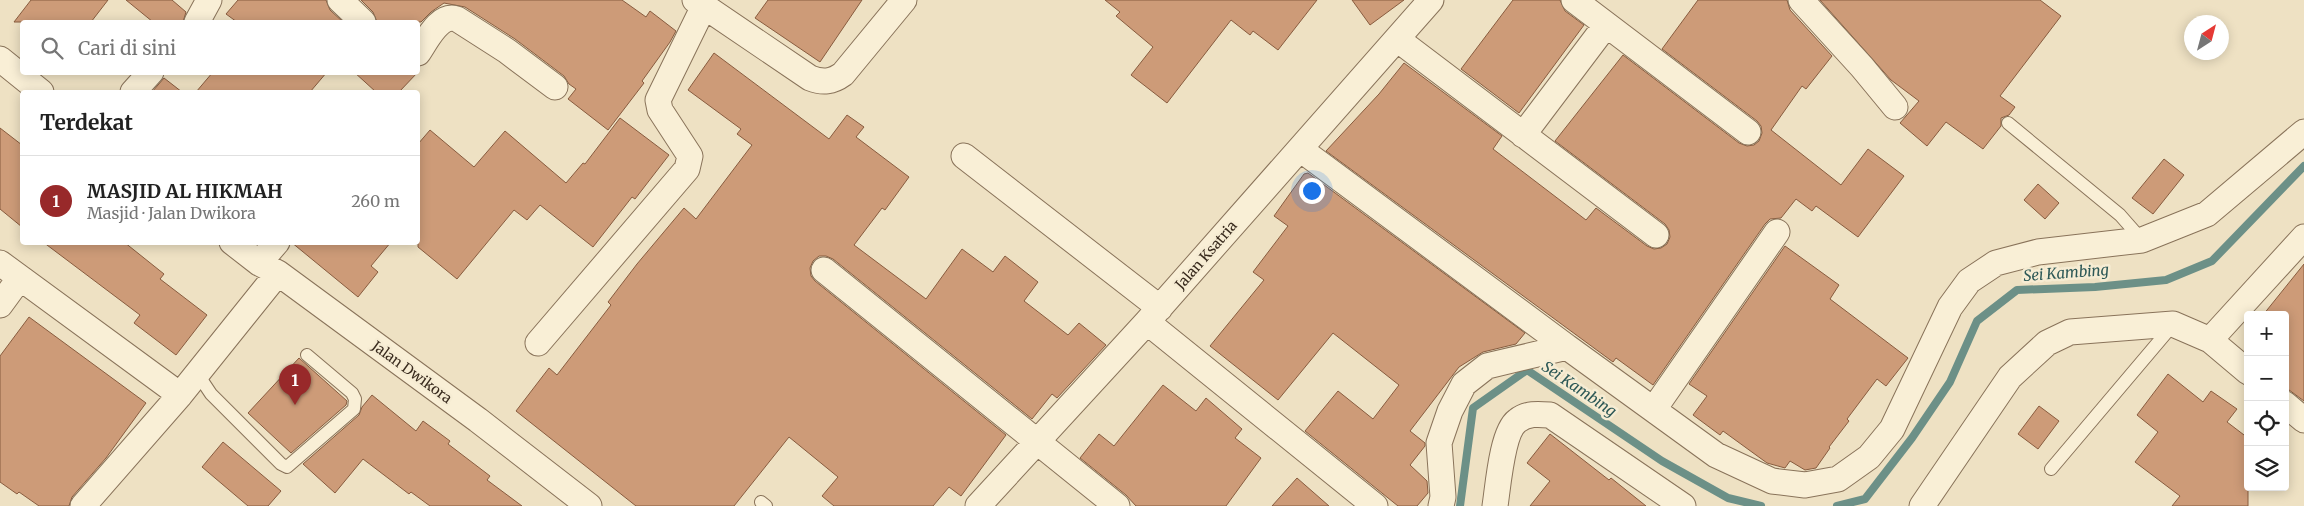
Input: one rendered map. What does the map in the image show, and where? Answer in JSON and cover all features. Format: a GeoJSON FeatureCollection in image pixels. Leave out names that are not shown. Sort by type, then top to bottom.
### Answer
{"type":"FeatureCollection","features":[{"type":"Feature","properties":{"kind":"street"},"geometry":{"type":"LineString","coordinates":[[198,20],[209,0]]}},
{"type":"Feature","properties":{"kind":"street"},"geometry":{"type":"LineString","coordinates":[[340,0],[361,20]]}},
{"type":"Feature","properties":{"kind":"street"},"geometry":{"type":"LineString","coordinates":[[538,343],[687,169],[690,156],[660,110],[658,100],[700,3],[810,78],[828,82],[843,74],[904,0]]}},
{"type":"Feature","properties":{"kind":"street","name":"Jalan Ksatria"},"geometry":{"type":"LineString","coordinates":[[978,506],[1154,315],[1431,0]]}},
{"type":"Feature","properties":{"kind":"street"},"geometry":{"type":"LineString","coordinates":[[1574,0],[1748,132]]}},
{"type":"Feature","properties":{"kind":"street"},"geometry":{"type":"LineString","coordinates":[[1800,0],[1896,107]]}},
{"type":"Feature","properties":{"kind":"street"},"geometry":{"type":"LineString","coordinates":[[420,50],[443,19],[451,17],[507,51],[555,87]]}},
{"type":"Feature","properties":{"kind":"street"},"geometry":{"type":"LineString","coordinates":[[1523,135],[1606,25]]}},
{"type":"Feature","properties":{"kind":"street"},"geometry":{"type":"LineString","coordinates":[[1397,38],[1656,235]]}},
{"type":"Feature","properties":{"kind":"street"},"geometry":{"type":"LineString","coordinates":[[0,59],[39,90]]}},
{"type":"Feature","properties":{"kind":"street"},"geometry":{"type":"LineString","coordinates":[[135,90],[149,75]]}},
{"type":"Feature","properties":{"kind":"street"},"geometry":{"type":"LineString","coordinates":[[1300,149],[1716,455],[1772,480],[1805,485],[1838,480],[1869,457],[1892,429],[1950,307],[1969,281],[1996,263],[2038,252],[2142,240],[2207,214],[2304,132]]}},
{"type":"Feature","properties":{"kind":"street"},"geometry":{"type":"LineString","coordinates":[[964,156],[1154,315],[1376,506]]}},
{"type":"Feature","properties":{"kind":"street"},"geometry":{"type":"LineString","coordinates":[[1654,409],[1777,232]]}},
{"type":"Feature","properties":{"kind":"street"},"geometry":{"type":"LineString","coordinates":[[2210,340],[2304,237]]}},
{"type":"Feature","properties":{"kind":"street","name":"Jalan Dwikora"},"geometry":{"type":"LineString","coordinates":[[236,245],[478,420],[589,506]]}},
{"type":"Feature","properties":{"kind":"street"},"geometry":{"type":"LineString","coordinates":[[83,506],[197,373],[269,268],[276,245]]}},
{"type":"Feature","properties":{"kind":"street"},"geometry":{"type":"LineString","coordinates":[[0,264],[19,280],[180,394]]}},
{"type":"Feature","properties":{"kind":"street"},"geometry":{"type":"LineString","coordinates":[[824,270],[1117,506]]}},
{"type":"Feature","properties":{"kind":"street"},"geometry":{"type":"LineString","coordinates":[[0,306],[19,280]]}},
{"type":"Feature","properties":{"kind":"street"},"geometry":{"type":"LineString","coordinates":[[1922,506],[2010,377],[2047,343],[2070,332],[2173,324],[2210,340],[2244,369]]}},
{"type":"Feature","properties":{"kind":"street"},"geometry":{"type":"LineString","coordinates":[[1441,506],[1443,497],[1439,443],[1450,411],[1464,384],[1487,366],[1567,347]]}},
{"type":"Feature","properties":{"kind":"street"},"geometry":{"type":"LineString","coordinates":[[2289,407],[2304,420]]}},
{"type":"Feature","properties":{"kind":"street"},"geometry":{"type":"LineString","coordinates":[[1495,506],[1505,442],[1516,422],[1532,414],[1550,415],[1683,506]]}},
{"type":"Feature","properties":{"kind":"lane"},"geometry":{"type":"LineString","coordinates":[[2008,123],[2120,214],[2142,240]]}},
{"type":"Feature","properties":{"kind":"lane"},"geometry":{"type":"LineString","coordinates":[[2051,469],[2173,324]]}},
{"type":"Feature","properties":{"kind":"lane"},"geometry":{"type":"LineString","coordinates":[[197,373],[211,394],[286,467],[354,408],[356,399],[352,393],[307,355]]}},
{"type":"Feature","properties":{"kind":"building"},"geometry":{"type":"Polygon","coordinates":[[[31,0],[108,0],[93,20],[20,20],[20,22],[14,22],[31,0]]]}},
{"type":"Feature","properties":{"kind":"building"},"geometry":{"type":"Polygon","coordinates":[[[126,0],[172,0],[186,12],[184,20],[151,20],[126,0]]]}},
{"type":"Feature","properties":{"kind":"building"},"geometry":{"type":"Polygon","coordinates":[[[238,0],[326,0],[330,10],[341,20],[234,20],[226,14],[238,0]]]}},
{"type":"Feature","properties":{"kind":"building"},"geometry":{"type":"Polygon","coordinates":[[[361,0],[622,0],[646,17],[650,11],[676,31],[642,81],[644,83],[608,130],[568,99],[576,89],[569,84],[564,76],[515,39],[465,7],[444,3],[421,22],[420,20],[376,20],[373,12],[361,0]]]}},
{"type":"Feature","properties":{"kind":"building"},"geometry":{"type":"Polygon","coordinates":[[[768,0],[862,0],[820,62],[755,18],[768,0]]]}},
{"type":"Feature","properties":{"kind":"building"},"geometry":{"type":"Polygon","coordinates":[[[1105,0],[1317,0],[1278,50],[1253,31],[1250,35],[1231,20],[1167,103],[1131,75],[1153,47],[1116,16],[1120,12],[1105,0]]]}},
{"type":"Feature","properties":{"kind":"building"},"geometry":{"type":"Polygon","coordinates":[[[1352,0],[1404,0],[1370,25],[1352,0]]]}},
{"type":"Feature","properties":{"kind":"building"},"geometry":{"type":"Polygon","coordinates":[[[1513,0],[1560,0],[1565,11],[1584,25],[1519,113],[1461,69],[1513,0]]]}},
{"type":"Feature","properties":{"kind":"building"},"geometry":{"type":"Polygon","coordinates":[[[1698,0],[1787,0],[1790,10],[1832,56],[1806,89],[1802,86],[1771,130],[1841,185],[1868,149],[1904,176],[1858,237],[1816,206],[1812,211],[1796,199],[1781,218],[1770,219],[1653,385],[1616,358],[1613,362],[1326,151],[1379,94],[1404,63],[1502,136],[1493,149],[1586,220],[1596,208],[1647,246],[1654,249],[1661,248],[1667,244],[1670,237],[1669,230],[1665,224],[1555,141],[1623,55],[1739,143],[1747,146],[1754,145],[1759,141],[1762,133],[1761,126],[1757,121],[1662,49],[1698,0]]]}},
{"type":"Feature","properties":{"kind":"building"},"geometry":{"type":"Polygon","coordinates":[[[1820,0],[2040,0],[2061,16],[2000,96],[2015,107],[2009,115],[2001,118],[2001,126],[1983,149],[1946,122],[1927,146],[1900,123],[1919,101],[1891,80],[1820,0]]]}},
{"type":"Feature","properties":{"kind":"building"},"geometry":{"type":"Polygon","coordinates":[[[714,53],[829,139],[847,115],[864,127],[856,137],[909,177],[885,210],[882,208],[854,245],[926,299],[962,249],[993,272],[1005,256],[1038,282],[1024,301],[1068,335],[1079,323],[1106,345],[1057,398],[1052,394],[1032,419],[833,259],[819,256],[813,261],[810,268],[811,276],[815,281],[1006,435],[961,496],[949,487],[933,506],[834,506],[822,496],[838,477],[789,437],[734,506],[636,506],[516,411],[549,368],[557,375],[611,305],[608,302],[684,208],[696,219],[752,145],[737,134],[741,129],[688,90],[714,53]]]}},
{"type":"Feature","properties":{"kind":"building"},"geometry":{"type":"Polygon","coordinates":[[[210,75],[324,75],[312,90],[198,90],[210,75]]]}},
{"type":"Feature","properties":{"kind":"building"},"geometry":{"type":"Polygon","coordinates":[[[357,75],[415,75],[401,90],[374,90],[357,75]]]}},
{"type":"Feature","properties":{"kind":"building"},"geometry":{"type":"Polygon","coordinates":[[[164,78],[179,90],[154,90],[164,78]]]}},
{"type":"Feature","properties":{"kind":"building"},"geometry":{"type":"Polygon","coordinates":[[[620,118],[669,155],[635,199],[632,197],[593,247],[540,205],[527,220],[514,210],[457,279],[418,247],[420,245],[420,142],[430,130],[474,167],[505,131],[566,183],[583,163],[585,164],[620,118]]]}},
{"type":"Feature","properties":{"kind":"building"},"geometry":{"type":"Polygon","coordinates":[[[0,128],[20,143],[20,225],[0,209],[0,128]]]}},
{"type":"Feature","properties":{"kind":"building"},"geometry":{"type":"Polygon","coordinates":[[[2164,159],[2184,175],[2153,214],[2132,198],[2164,159]]]}},
{"type":"Feature","properties":{"kind":"building"},"geometry":{"type":"Polygon","coordinates":[[[1308,173],[1525,333],[1516,344],[1483,352],[1459,367],[1410,431],[1425,443],[1425,446],[1410,465],[1427,481],[1428,493],[1417,506],[1398,506],[1305,431],[1338,391],[1373,419],[1399,385],[1333,333],[1278,400],[1210,346],[1264,280],[1253,272],[1288,226],[1274,216],[1304,174],[1308,173]]]}},
{"type":"Feature","properties":{"kind":"building"},"geometry":{"type":"Polygon","coordinates":[[[2038,184],[2059,203],[2045,219],[2024,200],[2038,184]]]}},
{"type":"Feature","properties":{"kind":"building"},"geometry":{"type":"Polygon","coordinates":[[[47,245],[128,245],[164,274],[160,279],[207,315],[176,355],[134,323],[140,315],[47,245]]]}},
{"type":"Feature","properties":{"kind":"building"},"geometry":{"type":"Polygon","coordinates":[[[295,245],[388,245],[371,266],[378,272],[358,297],[295,245]]]}},
{"type":"Feature","properties":{"kind":"building"},"geometry":{"type":"Polygon","coordinates":[[[1785,246],[1839,285],[1830,299],[1908,358],[1886,386],[1877,379],[1847,419],[1849,421],[1816,468],[1805,470],[1790,461],[1785,468],[1767,463],[1723,431],[1720,435],[1693,415],[1707,396],[1689,384],[1785,246]]]}},
{"type":"Feature","properties":{"kind":"building"},"geometry":{"type":"Polygon","coordinates":[[[2304,264],[2304,401],[2289,390],[2289,311],[2266,311],[2304,264]]]}},
{"type":"Feature","properties":{"kind":"building"},"geometry":{"type":"Polygon","coordinates":[[[29,317],[146,403],[106,458],[72,497],[69,506],[39,506],[0,482],[0,356],[29,317]]]}},
{"type":"Feature","properties":{"kind":"building"},"geometry":{"type":"Polygon","coordinates":[[[299,358],[347,401],[346,405],[291,453],[248,413],[299,358]]]}},
{"type":"Feature","properties":{"kind":"building"},"geometry":{"type":"Polygon","coordinates":[[[2168,374],[2203,402],[2211,391],[2237,409],[2227,422],[2244,435],[2244,491],[2248,491],[2248,506],[2172,506],[2180,496],[2135,462],[2158,432],[2137,415],[2168,374]]]}},
{"type":"Feature","properties":{"kind":"building"},"geometry":{"type":"Polygon","coordinates":[[[1163,385],[1196,411],[1206,398],[1242,429],[1235,438],[1261,458],[1226,506],[1136,506],[1126,495],[1080,458],[1099,434],[1114,446],[1163,385]]]}},
{"type":"Feature","properties":{"kind":"building"},"geometry":{"type":"Polygon","coordinates":[[[372,395],[416,431],[423,421],[450,441],[448,444],[490,476],[487,480],[522,506],[430,506],[411,492],[409,494],[363,459],[335,493],[303,464],[359,415],[362,407],[372,395]]]}},
{"type":"Feature","properties":{"kind":"building"},"geometry":{"type":"Polygon","coordinates":[[[2039,406],[2059,421],[2038,449],[2018,434],[2039,406]]]}},
{"type":"Feature","properties":{"kind":"building"},"geometry":{"type":"Polygon","coordinates":[[[1550,434],[1646,506],[1530,506],[1550,481],[1527,463],[1550,434]]]}},
{"type":"Feature","properties":{"kind":"building"},"geometry":{"type":"Polygon","coordinates":[[[223,442],[281,491],[268,506],[248,506],[202,467],[223,442]]]}},
{"type":"Feature","properties":{"kind":"building"},"geometry":{"type":"Polygon","coordinates":[[[1297,478],[1329,506],[1272,506],[1297,478]]]}},
{"type":"Feature","properties":{"kind":"waterway","name":"Sei Kambing"},"geometry":{"type":"LineString","coordinates":[[1837,506],[1865,499],[1912,438],[1950,382],[1977,321],[2017,290],[2095,287],[2166,280],[2212,261],[2304,166]]}},
{"type":"Feature","properties":{"kind":"waterway","name":"Sei Kambing"},"geometry":{"type":"LineString","coordinates":[[1460,506],[1473,408],[1527,370],[1662,461],[1728,498],[1761,506]]}},
{"type":"Feature","properties":{"kind":"place","name":"MASJID AL HIKMAH"},"geometry":{"type":"Point","coordinates":[295,405]}}]}
